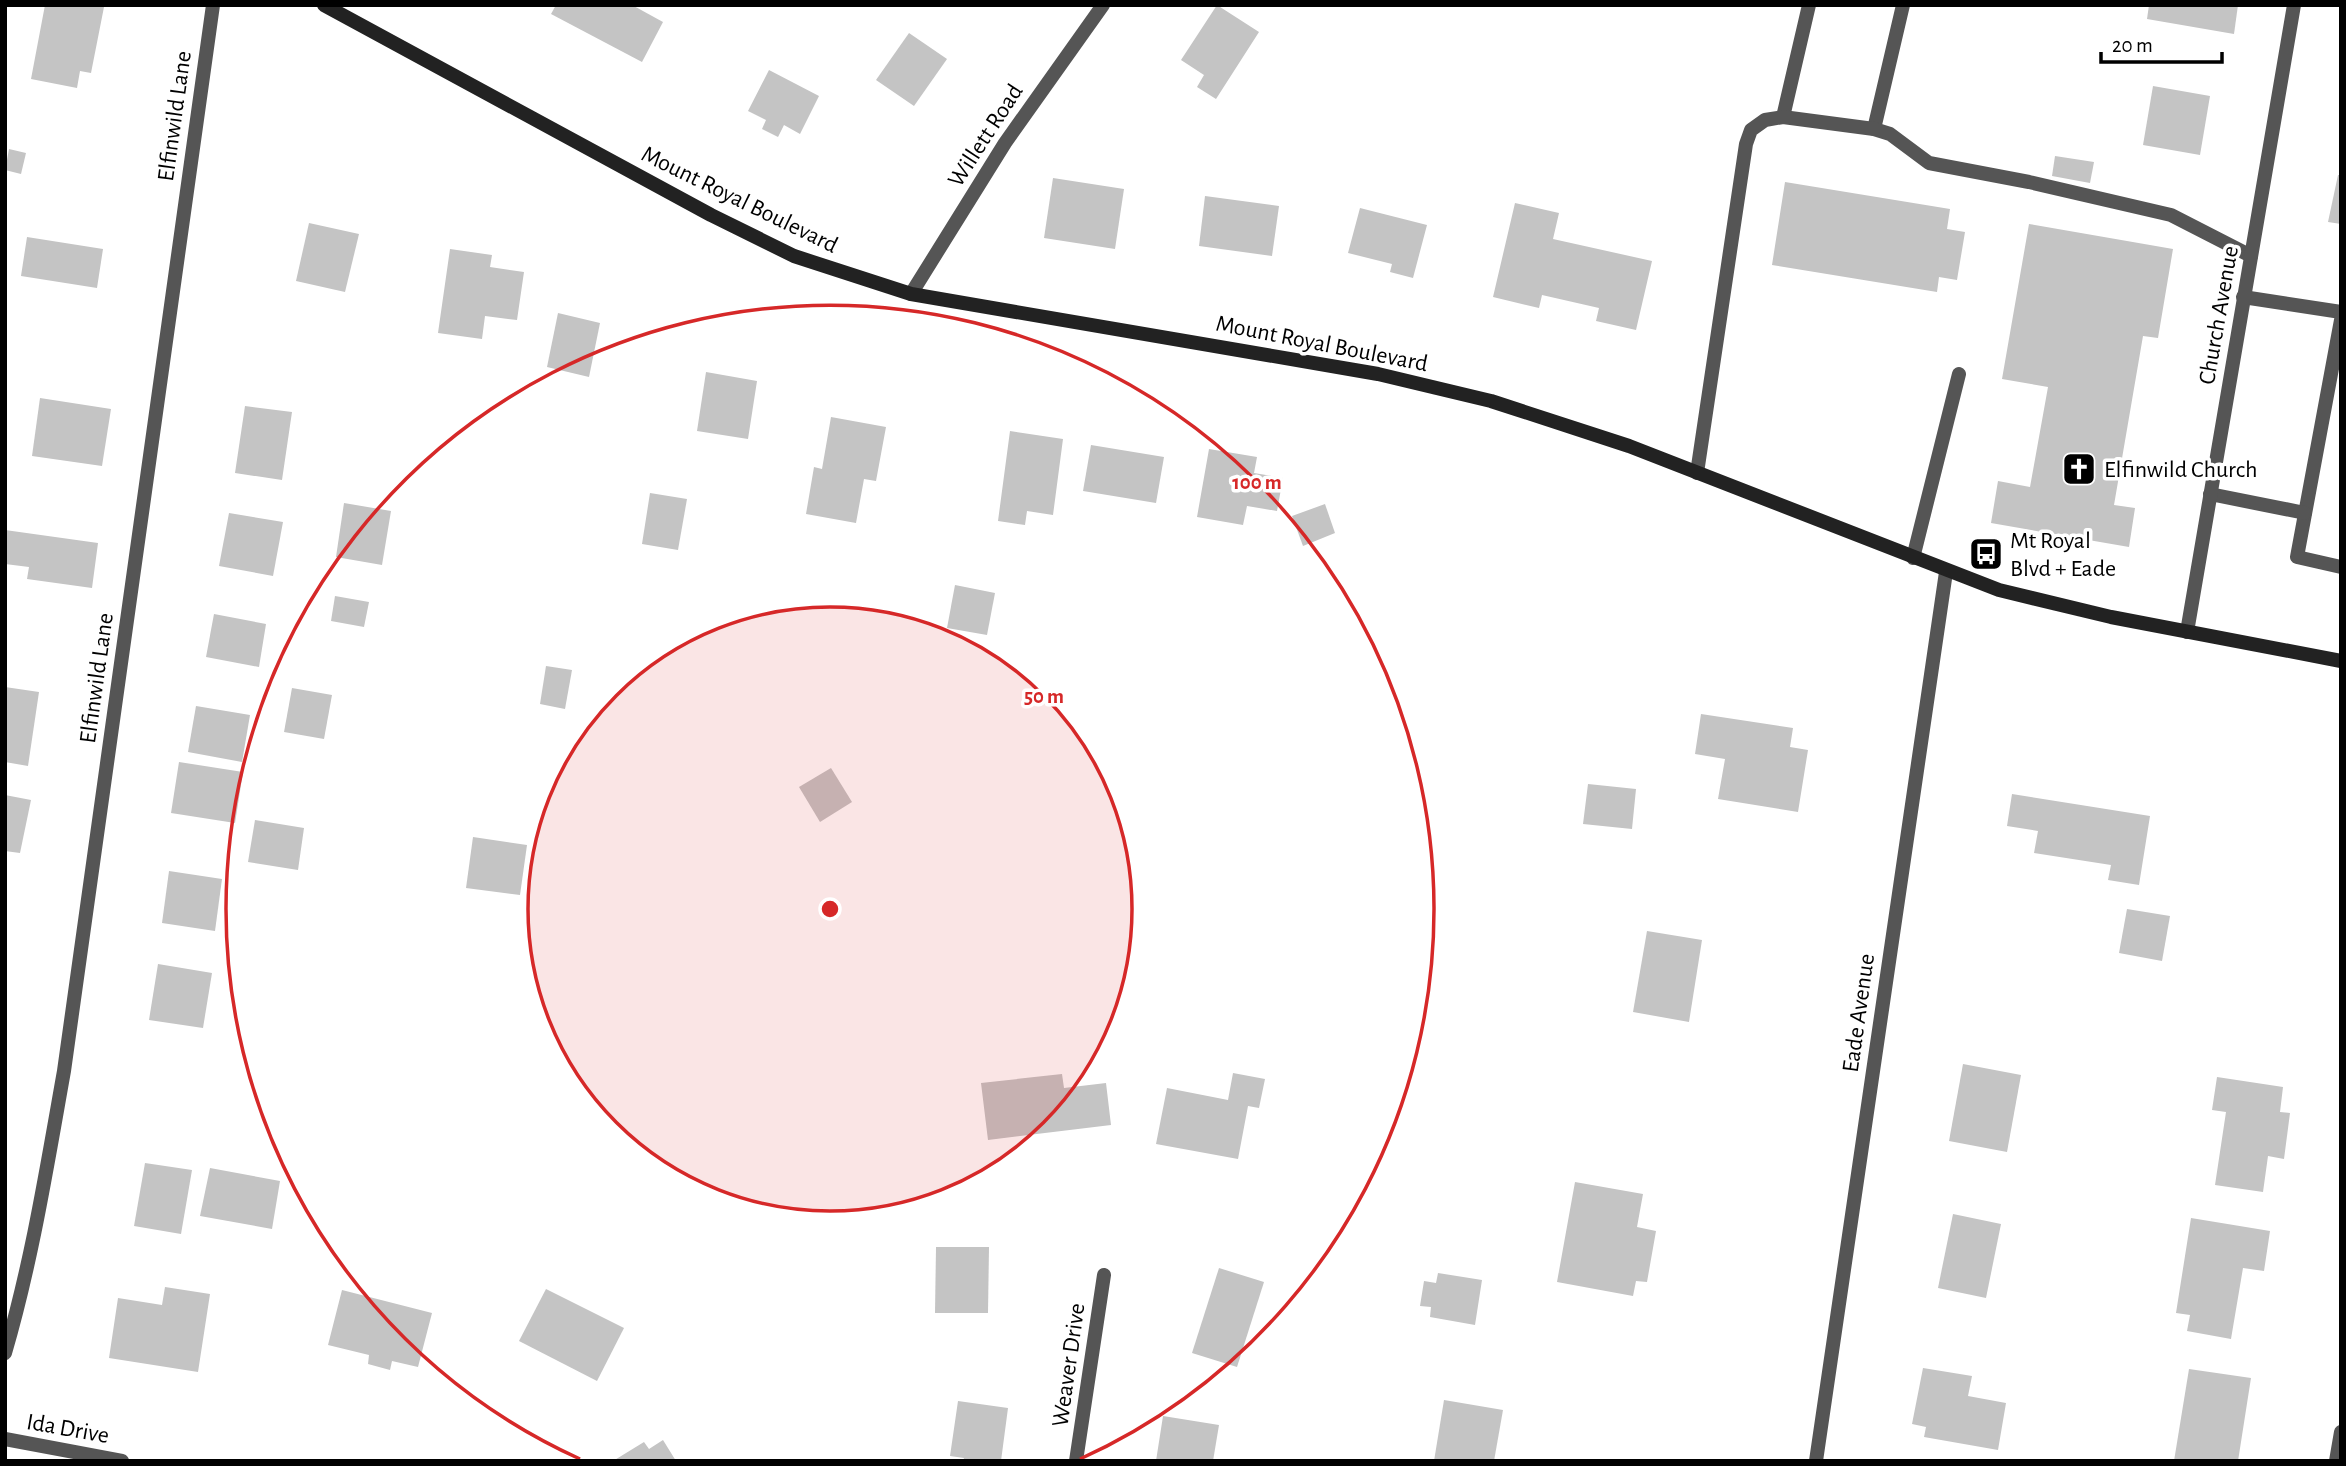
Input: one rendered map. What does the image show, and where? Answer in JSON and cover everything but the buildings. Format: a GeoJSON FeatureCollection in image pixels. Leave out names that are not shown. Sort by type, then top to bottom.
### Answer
{"type":"FeatureCollection","features":[{"type":"Feature","properties":{"kind":"main road","name":"Mount Royal Boulevard"},"geometry":{"type":"LineString","coordinates":[[324,5],[710,215],[794,256],[911,294],[1378,374],[1492,401],[1629,446],[1946,572],[2012,593],[2186,632],[2341,660]]}},
{"type":"Feature","properties":{"kind":"street","name":"Elfinwild Lane"},"geometry":{"type":"LineString","coordinates":[[5,1353],[19,1307],[64,1071],[213,5]]}},
{"type":"Feature","properties":{"kind":"street","name":"Willett Road"},"geometry":{"type":"LineString","coordinates":[[911,294],[1005,143],[1103,5]]}},
{"type":"Feature","properties":{"kind":"street"},"geometry":{"type":"LineString","coordinates":[[1783,117],[1809,5]]}},
{"type":"Feature","properties":{"kind":"street"},"geometry":{"type":"LineString","coordinates":[[1874,129],[1903,5]]}},
{"type":"Feature","properties":{"kind":"street","name":"Church Avenue"},"geometry":{"type":"LineString","coordinates":[[2186,632],[2294,5]]}},
{"type":"Feature","properties":{"kind":"street"},"geometry":{"type":"LineString","coordinates":[[1697,473],[1746,145],[1751,130],[1765,120],[1783,117],[1874,129],[1890,134],[1929,163],[2029,182],[2171,215],[2251,256]]}},
{"type":"Feature","properties":{"kind":"street"},"geometry":{"type":"LineString","coordinates":[[2244,297],[2341,312]]}},
{"type":"Feature","properties":{"kind":"street"},"geometry":{"type":"LineString","coordinates":[[2341,320],[2297,558],[2341,567]]}},
{"type":"Feature","properties":{"kind":"street"},"geometry":{"type":"LineString","coordinates":[[1913,558],[1959,374]]}},
{"type":"Feature","properties":{"kind":"street"},"geometry":{"type":"LineString","coordinates":[[2210,494],[2305,513]]}},
{"type":"Feature","properties":{"kind":"street","name":"Eade Avenue"},"geometry":{"type":"LineString","coordinates":[[1816,1461],[1946,572]]}},
{"type":"Feature","properties":{"kind":"street","name":"Weaver Drive"},"geometry":{"type":"LineString","coordinates":[[1076,1461],[1104,1275]]}},
{"type":"Feature","properties":{"kind":"street"},"geometry":{"type":"LineString","coordinates":[[2336,1461],[2341,1432]]}},
{"type":"Feature","properties":{"kind":"street","name":"Ida Drive"},"geometry":{"type":"LineString","coordinates":[[5,1440],[122,1461]]}},
{"type":"Feature","properties":{"kind":"place","name":"Elfinwild Church"},"geometry":{"type":"Point","coordinates":[2079,469]}},
{"type":"Feature","properties":{"kind":"place","name":"Mt Royal Blvd + Eade"},"geometry":{"type":"Point","coordinates":[1986,554]}}]}
